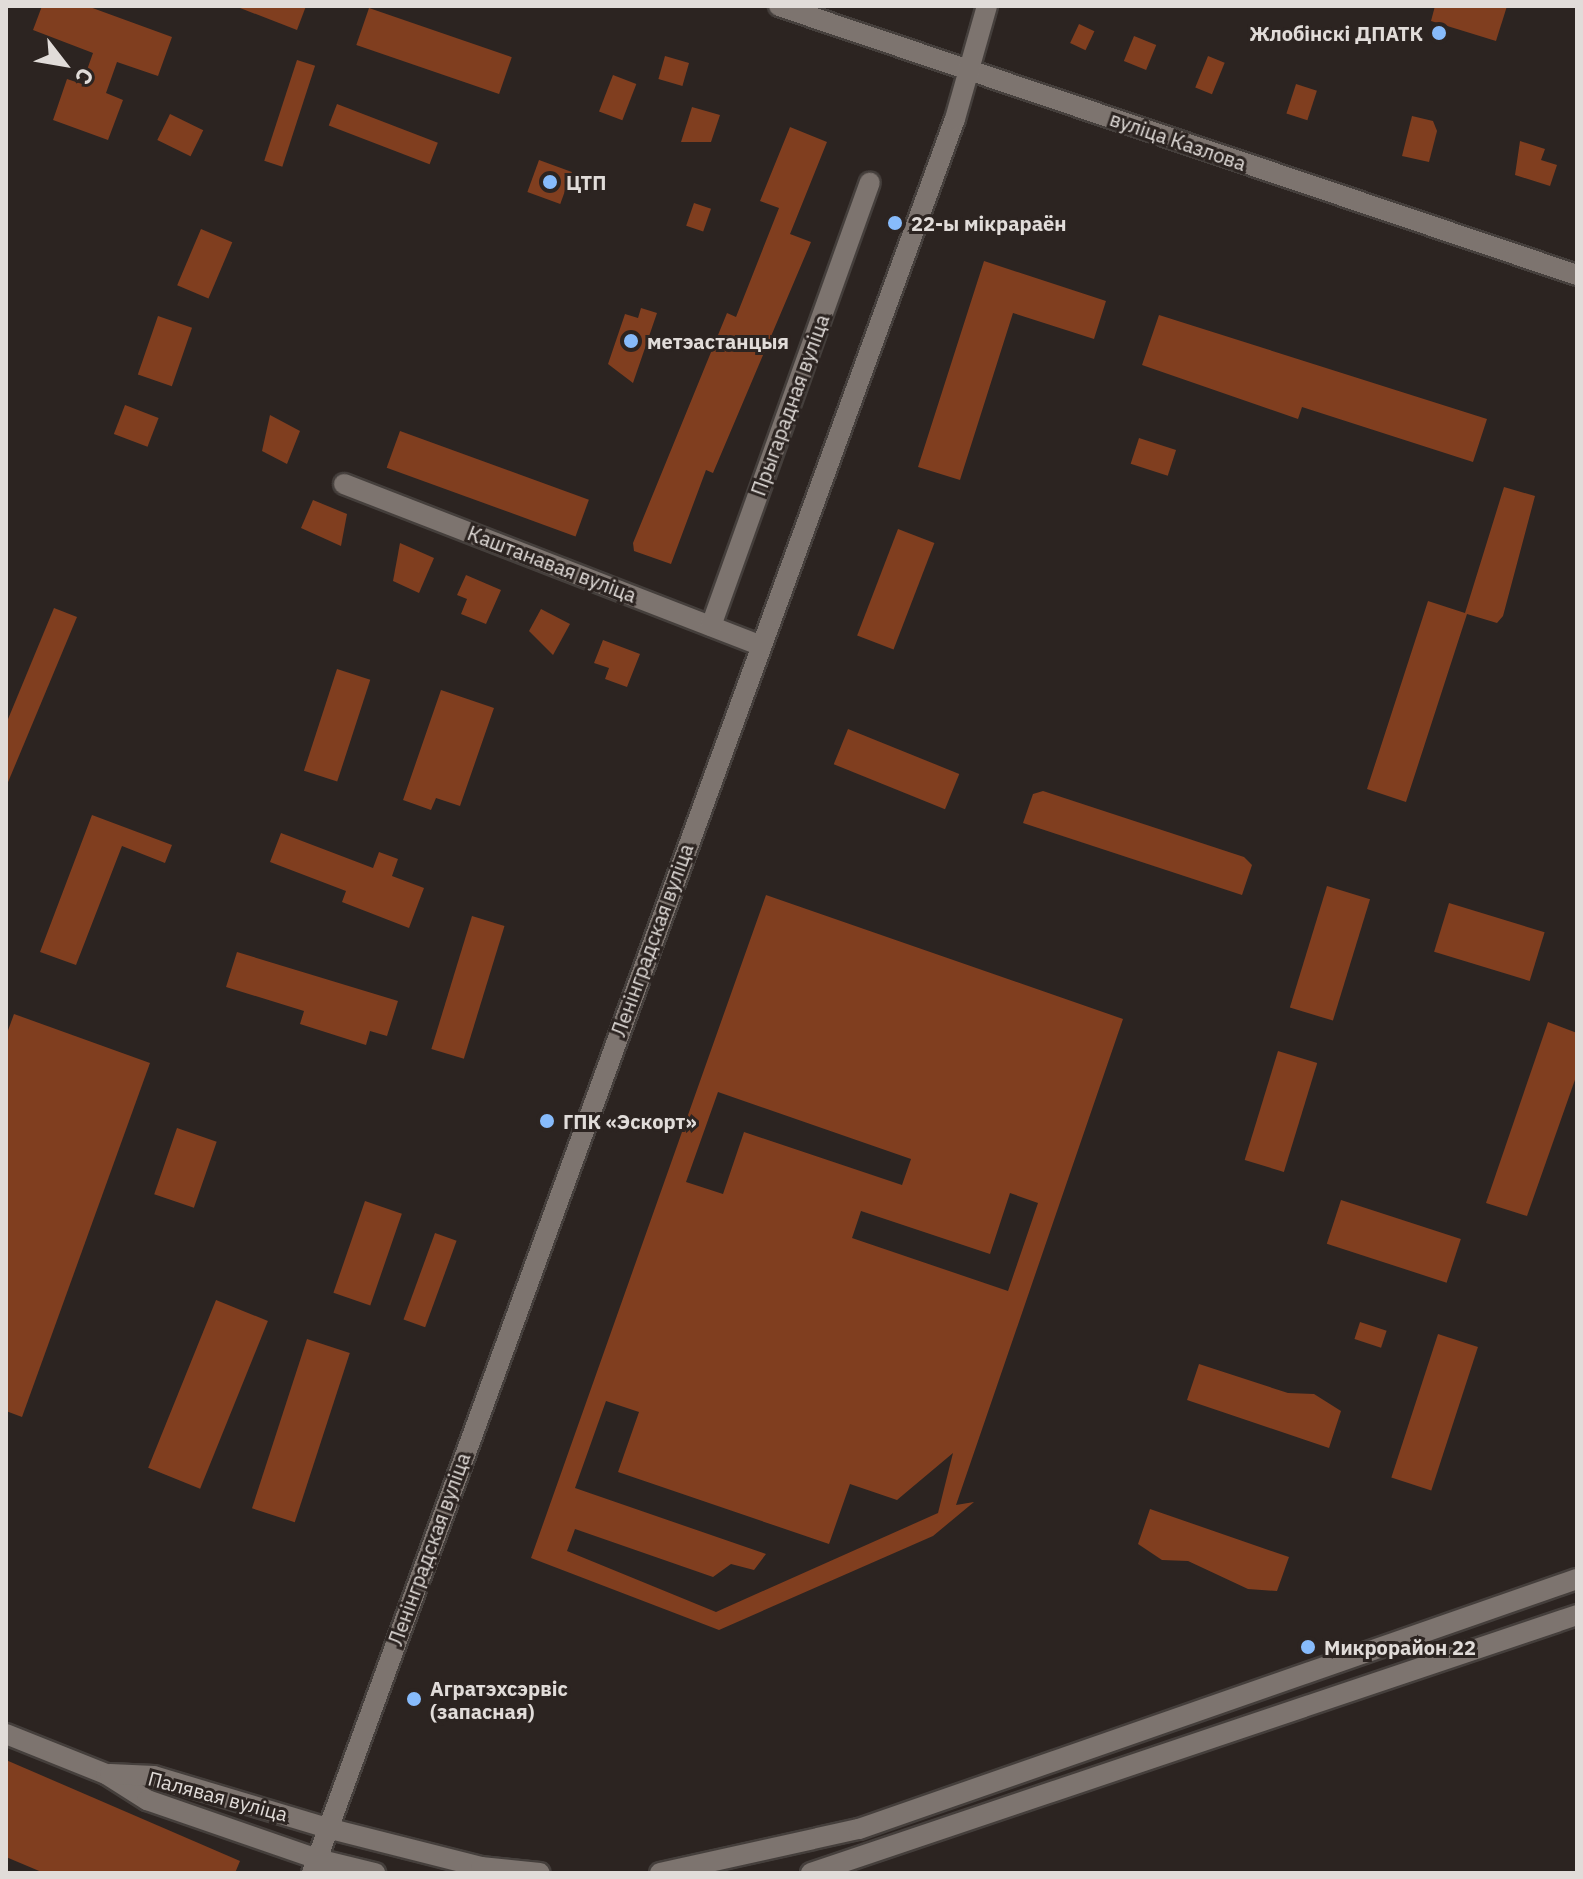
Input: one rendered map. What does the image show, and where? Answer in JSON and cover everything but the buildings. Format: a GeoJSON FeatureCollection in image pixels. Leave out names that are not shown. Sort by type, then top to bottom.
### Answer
{"type":"FeatureCollection","features":[{"type":"Feature","properties":{"kind":"main road","name":"вуліца Казлова"},"geometry":{"type":"LineString","coordinates":[[779,6],[1577,275]]}},
{"type":"Feature","properties":{"kind":"main road","name":"Ленінградская вуліца"},"geometry":{"type":"LineString","coordinates":[[314,1866],[759,645],[972,72],[987,6]]}},
{"type":"Feature","properties":{"kind":"main road","name":"Прыгарадная вуліца"},"geometry":{"type":"LineString","coordinates":[[711,626],[870,183]]}},
{"type":"Feature","properties":{"kind":"main road","name":"Каштанавая вуліца"},"geometry":{"type":"LineString","coordinates":[[344,484],[759,645]]}},
{"type":"Feature","properties":{"kind":"main road"},"geometry":{"type":"LineString","coordinates":[[660,1873],[760,1856],[873,1824],[1577,1579]]}},
{"type":"Feature","properties":{"kind":"main road"},"geometry":{"type":"LineString","coordinates":[[811,1873],[1577,1615]]}},
{"type":"Feature","properties":{"kind":"main road","name":"Палявая вуліца"},"geometry":{"type":"LineString","coordinates":[[6,1734],[106,1774],[147,1800],[314,1866],[375,1873]]}},
{"type":"Feature","properties":{"kind":"main road","name":"Палявая вуліца"},"geometry":{"type":"LineString","coordinates":[[106,1774],[154,1776],[327,1828],[481,1867],[540,1873]]}},
{"type":"Feature","properties":{"kind":"place","name":"Жлобінскі ДПАТК"},"geometry":{"type":"Point","coordinates":[1439,33]}},
{"type":"Feature","properties":{"kind":"place","name":"ЦТП"},"geometry":{"type":"Point","coordinates":[550,182]}},
{"type":"Feature","properties":{"kind":"place","name":"22-ы мікрараён"},"geometry":{"type":"Point","coordinates":[895,223]}},
{"type":"Feature","properties":{"kind":"place","name":"метэастанцыя"},"geometry":{"type":"Point","coordinates":[631,341]}},
{"type":"Feature","properties":{"kind":"place","name":"ГПК «Эскорт»"},"geometry":{"type":"Point","coordinates":[547,1121]}},
{"type":"Feature","properties":{"kind":"place","name":"Микрорайон 22"},"geometry":{"type":"Point","coordinates":[1308,1647]}},
{"type":"Feature","properties":{"kind":"place","name":"Агратэхсэрвіс (запасная)"},"geometry":{"type":"Point","coordinates":[414,1699]}}]}
